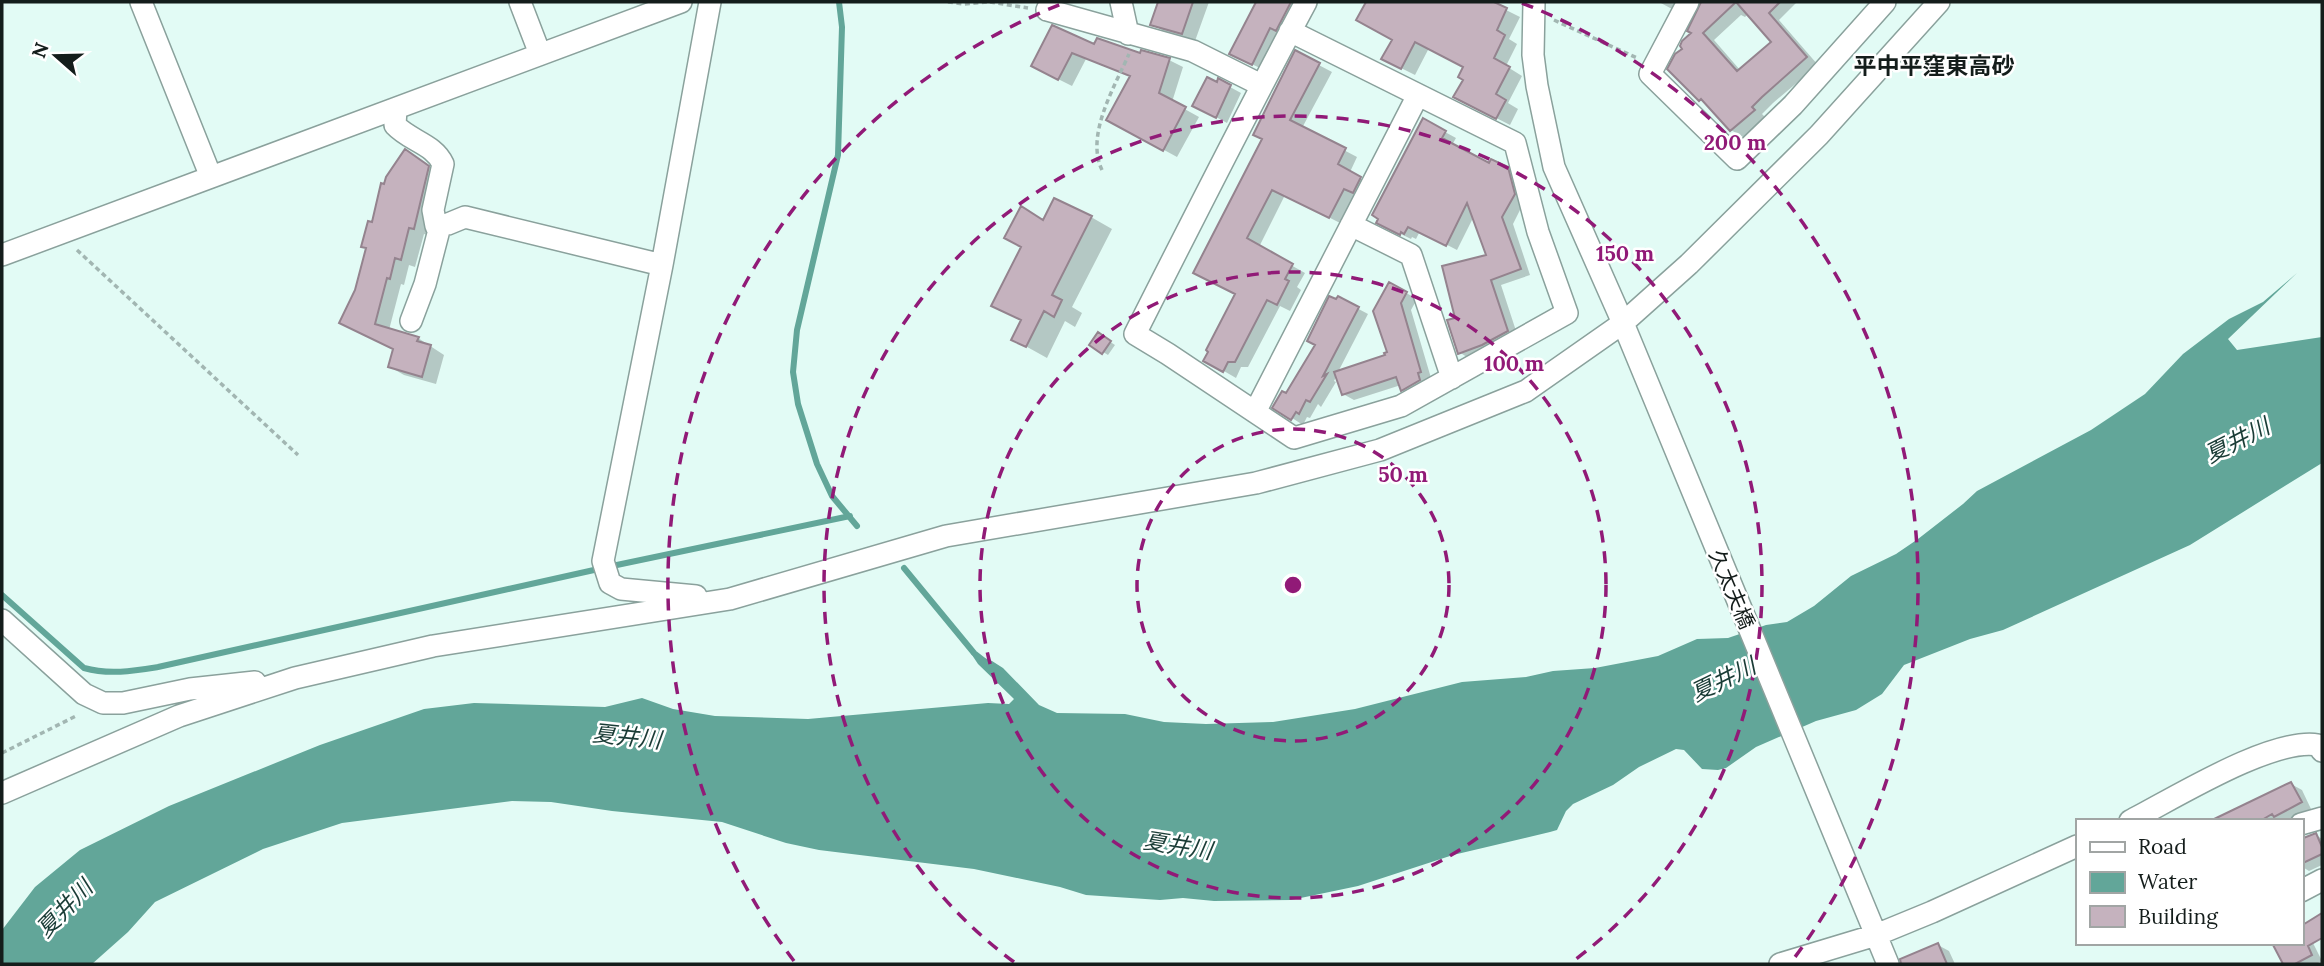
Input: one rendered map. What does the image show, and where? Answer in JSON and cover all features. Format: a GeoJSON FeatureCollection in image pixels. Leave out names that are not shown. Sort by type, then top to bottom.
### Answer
{"type":"FeatureCollection","features":[{"type":"Feature","properties":{"kind":"street"},"geometry":{"type":"LineString","coordinates":[[141,2],[211,177]]}},
{"type":"Feature","properties":{"kind":"street"},"geometry":{"type":"LineString","coordinates":[[520,2],[540,54]]}},
{"type":"Feature","properties":{"kind":"street"},"geometry":{"type":"LineString","coordinates":[[2,255],[681,2]]}},
{"type":"Feature","properties":{"kind":"street"},"geometry":{"type":"LineString","coordinates":[[710,2],[604,561],[605,573],[610,583],[621,589],[730,599]]}},
{"type":"Feature","properties":{"kind":"street"},"geometry":{"type":"LineString","coordinates":[[1121,2],[1132,35]]}},
{"type":"Feature","properties":{"kind":"street"},"geometry":{"type":"LineString","coordinates":[[1290,31],[1515,143],[1538,232],[1567,313],[1401,406],[1294,438],[1135,334],[1261,85],[1290,31],[1306,2]]}},
{"type":"Feature","properties":{"kind":"street"},"geometry":{"type":"LineString","coordinates":[[1688,2],[1650,74],[1737,159],[1793,105],[1885,2]]}},
{"type":"Feature","properties":{"kind":"street"},"geometry":{"type":"LineString","coordinates":[[2,793],[180,716],[295,678],[433,646],[730,599],[946,536],[1255,483],[1380,450],[1526,391],[1624,328],[1819,135],[1939,2]]}},
{"type":"Feature","properties":{"kind":"street"},"geometry":{"type":"LineString","coordinates":[[1049,6],[1132,35],[1193,51],[1261,85]]}},
{"type":"Feature","properties":{"kind":"street","name":"久太夫橋"},"geometry":{"type":"LineString","coordinates":[[1534,6],[1536,76],[1554,167],[1624,328],[1888,964]]}},
{"type":"Feature","properties":{"kind":"street"},"geometry":{"type":"LineString","coordinates":[[1255,412],[1418,94]]}},
{"type":"Feature","properties":{"kind":"street"},"geometry":{"type":"LineString","coordinates":[[396,109],[395,125],[402,133],[437,152],[443,164],[433,210],[436,226],[465,217],[662,265]]}},
{"type":"Feature","properties":{"kind":"street"},"geometry":{"type":"LineString","coordinates":[[1351,225],[1411,255],[1451,378]]}},
{"type":"Feature","properties":{"kind":"street"},"geometry":{"type":"LineString","coordinates":[[411,321],[425,284],[440,226]]}},
{"type":"Feature","properties":{"kind":"street"},"geometry":{"type":"LineString","coordinates":[[2,621],[77,688],[103,703],[123,703],[190,689],[295,678]]}},
{"type":"Feature","properties":{"kind":"street"},"geometry":{"type":"LineString","coordinates":[[2134,819],[2243,763],[2277,751],[2310,744],[2321,747]]}},
{"type":"Feature","properties":{"kind":"street"},"geometry":{"type":"LineString","coordinates":[[2303,823],[2322,818]]}},
{"type":"Feature","properties":{"kind":"street"},"geometry":{"type":"LineString","coordinates":[[1780,964],[1932,912],[2076,846]]}},
{"type":"Feature","properties":{"kind":"street"},"geometry":{"type":"LineString","coordinates":[[2303,890],[2322,880]]}},
{"type":"Feature","properties":{"kind":"path"},"geometry":{"type":"LineString","coordinates":[[948,2],[1049,6]]}},
{"type":"Feature","properties":{"kind":"path"},"geometry":{"type":"LineString","coordinates":[[1534,6],[1654,66]]}},
{"type":"Feature","properties":{"kind":"path"},"geometry":{"type":"LineString","coordinates":[[1102,170],[1097,153],[1097,132],[1132,35]]}},
{"type":"Feature","properties":{"kind":"path"},"geometry":{"type":"LineString","coordinates":[[61,234],[298,455]]}},
{"type":"Feature","properties":{"kind":"path"},"geometry":{"type":"LineString","coordinates":[[2,753],[103,703]]}},
{"type":"Feature","properties":{"kind":"water","name":"夏井川"},"geometry":{"type":"Polygon","coordinates":[[[2297,273],[2228,339],[2237,350],[2322,337],[2322,463],[2190,545],[2003,630],[1970,639],[1904,665],[1882,694],[1856,710],[1816,721],[1756,747],[1726,768],[1702,769],[1684,750],[1676,749],[1573,804],[1566,811],[1557,830],[1453,855],[1358,886],[1291,900],[1160,900],[1086,895],[974,869],[819,850],[786,843],[722,822],[551,802],[512,801],[342,823],[263,849],[155,902],[128,932],[92,964],[2,964],[2,930],[35,887],[80,850],[169,806],[320,745],[424,709],[474,703],[605,707],[642,698],[673,709],[715,716],[808,719],[988,703],[1009,704],[1014,699],[978,664],[970,652],[1003,668],[1039,705],[1057,713],[1125,714],[1164,722],[1206,724],[1273,722],[1355,709],[1462,682],[1595,668],[1658,656],[1697,639],[1728,638],[1766,625],[1787,622],[1814,606],[1851,576],[1896,554],[1918,539],[1977,491],[2091,430],[2145,394],[2183,354],[2229,319],[2263,302],[2297,273]]]}},
{"type":"Feature","properties":{"kind":"building"},"geometry":{"type":"Polygon","coordinates":[[[1158,2],[1193,2],[1182,34],[1150,25],[1158,2]]]}},
{"type":"Feature","properties":{"kind":"building"},"geometry":{"type":"Polygon","coordinates":[[[1256,2],[1291,2],[1276,31],[1270,28],[1252,65],[1229,54],[1256,2]]]}},
{"type":"Feature","properties":{"kind":"building"},"geometry":{"type":"Polygon","coordinates":[[[1366,2],[1494,2],[1507,8],[1497,30],[1505,35],[1494,58],[1510,67],[1496,94],[1506,100],[1496,119],[1453,97],[1463,80],[1458,77],[1463,67],[1415,42],[1401,69],[1381,59],[1392,40],[1356,20],[1366,2]]]}},
{"type":"Feature","properties":{"kind":"building"},"geometry":{"type":"Polygon","coordinates":[[[1701,2],[1736,2],[1780,2],[1769,13],[1807,57],[1762,97],[1752,107],[1755,110],[1730,131],[1701,99],[1699,101],[1667,69],[1675,54],[1682,49],[1682,41],[1691,33],[1687,31],[1701,2]],[[1736,2],[1703,33],[1737,71],[1771,42],[1736,2]]]}},
{"type":"Feature","properties":{"kind":"building"},"geometry":{"type":"Polygon","coordinates":[[[1052,25],[1094,44],[1097,38],[1140,53],[1141,50],[1170,58],[1159,93],[1186,107],[1163,151],[1106,120],[1130,76],[1072,53],[1058,80],[1031,66],[1052,25]]]}},
{"type":"Feature","properties":{"kind":"building"},"geometry":{"type":"Polygon","coordinates":[[[1295,50],[1320,63],[1290,120],[1346,148],[1338,164],[1361,177],[1353,193],[1344,189],[1329,218],[1272,190],[1247,238],[1293,264],[1285,279],[1289,281],[1277,305],[1267,300],[1235,362],[1228,362],[1223,372],[1203,361],[1235,294],[1193,273],[1262,139],[1253,135],[1295,50]]]}},
{"type":"Feature","properties":{"kind":"building"},"geometry":{"type":"Polygon","coordinates":[[[1207,77],[1217,82],[1218,78],[1231,85],[1216,118],[1192,106],[1207,77]]]}},
{"type":"Feature","properties":{"kind":"building"},"geometry":{"type":"Polygon","coordinates":[[[1423,118],[1446,131],[1442,138],[1489,163],[1491,159],[1508,167],[1515,194],[1502,217],[1521,269],[1491,280],[1508,331],[1458,354],[1447,320],[1455,318],[1442,266],[1486,255],[1467,203],[1446,246],[1408,227],[1404,234],[1401,232],[1400,235],[1376,223],[1378,219],[1372,215],[1423,118]]]}},
{"type":"Feature","properties":{"kind":"building"},"geometry":{"type":"Polygon","coordinates":[[[405,149],[429,166],[414,229],[409,228],[401,260],[395,258],[375,324],[419,337],[417,341],[431,345],[422,377],[388,367],[393,349],[339,323],[355,290],[366,248],[361,247],[368,221],[372,222],[381,183],[384,184],[405,149]]]}},
{"type":"Feature","properties":{"kind":"building"},"geometry":{"type":"Polygon","coordinates":[[[1054,198],[1092,216],[1052,295],[1062,300],[1054,317],[1044,311],[1026,347],[1011,340],[1021,320],[991,306],[1021,247],[1004,238],[1021,206],[1043,220],[1054,198]]]}},
{"type":"Feature","properties":{"kind":"building"},"geometry":{"type":"Polygon","coordinates":[[[1389,282],[1407,292],[1401,303],[1421,372],[1418,373],[1420,380],[1401,391],[1396,377],[1342,395],[1334,372],[1385,355],[1387,352],[1373,311],[1389,282]]]}},
{"type":"Feature","properties":{"kind":"building"},"geometry":{"type":"Polygon","coordinates":[[[1329,296],[1336,299],[1338,296],[1359,307],[1323,376],[1327,374],[1310,402],[1306,400],[1299,414],[1296,412],[1291,420],[1272,408],[1282,391],[1286,393],[1315,345],[1307,341],[1329,296]]]}},
{"type":"Feature","properties":{"kind":"building"},"geometry":{"type":"Polygon","coordinates":[[[1098,332],[1111,341],[1102,354],[1089,345],[1098,332]]]}},
{"type":"Feature","properties":{"kind":"building"},"geometry":{"type":"Polygon","coordinates":[[[2291,782],[2302,802],[2274,817],[2272,814],[2263,819],[2214,819],[2291,782]]]}},
{"type":"Feature","properties":{"kind":"building"},"geometry":{"type":"Polygon","coordinates":[[[2316,833],[2322,854],[2303,863],[2303,838],[2316,833]]]}},
{"type":"Feature","properties":{"kind":"building"},"geometry":{"type":"Polygon","coordinates":[[[2322,913],[2322,938],[2308,946],[2312,955],[2295,964],[2283,964],[2273,945],[2303,945],[2303,925],[2322,913]]]}},
{"type":"Feature","properties":{"kind":"building"},"geometry":{"type":"Polygon","coordinates":[[[1938,943],[1947,964],[1901,964],[1900,959],[1938,943]]]}},
{"type":"Feature","properties":{"kind":"waterway"},"geometry":{"type":"LineString","coordinates":[[839,2],[842,27],[838,155],[797,330],[793,372],[798,404],[817,464],[832,496],[857,526]]}},
{"type":"Feature","properties":{"kind":"waterway"},"geometry":{"type":"LineString","coordinates":[[612,566],[850,516]]}},
{"type":"Feature","properties":{"kind":"waterway"},"geometry":{"type":"LineString","coordinates":[[904,568],[974,653],[983,660]]}},
{"type":"Feature","properties":{"kind":"waterway"},"geometry":{"type":"LineString","coordinates":[[2,595],[84,668],[121,672],[158,667],[594,570]]}},
{"type":"Feature","properties":{"kind":"district","name":"平中平窪東高砂"},"geometry":{"type":"Point","coordinates":[1934,65]}}]}
